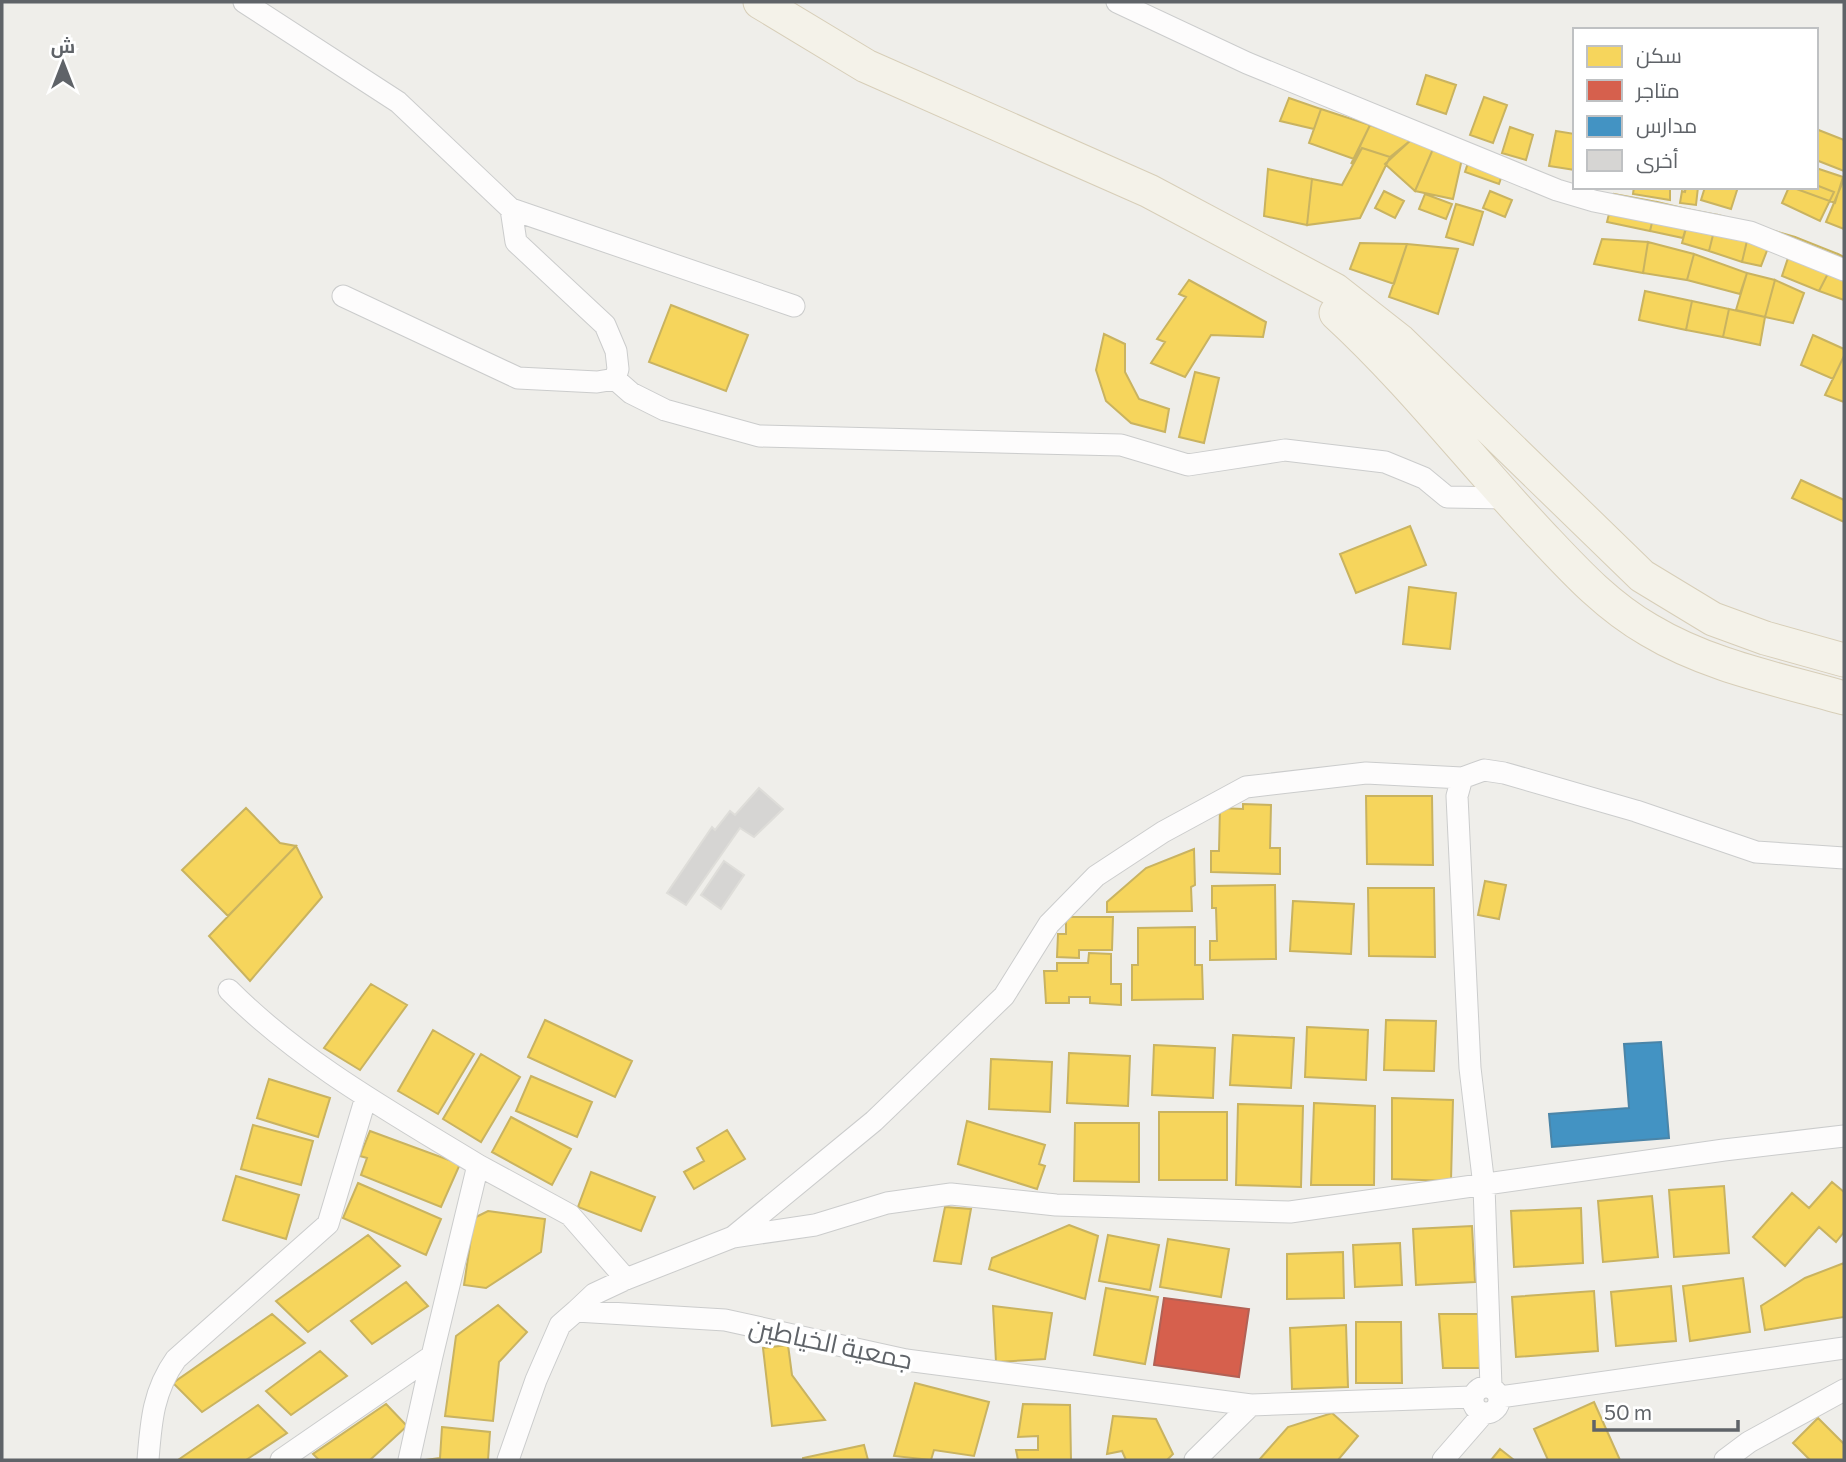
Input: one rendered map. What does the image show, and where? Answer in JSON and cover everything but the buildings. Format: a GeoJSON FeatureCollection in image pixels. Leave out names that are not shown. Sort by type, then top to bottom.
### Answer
{"type":"FeatureCollection","features":[{"type":"Feature","properties":{"kind":"main road"},"geometry":{"type":"LineString","coordinates":[[760,2],[866,66],[1149,191],[1335,290],[1400,341],[1621,558],[1664,592],[1739,629],[1844,660]]}},
{"type":"Feature","properties":{"kind":"main road"},"geometry":{"type":"LineString","coordinates":[[1271,257],[1370,346],[1587,584],[1649,630],[1711,660],[1844,698]]}},
{"type":"Feature","properties":{"kind":"street"},"geometry":{"type":"LineString","coordinates":[[244,2],[398,102],[511,209],[794,306]]}},
{"type":"Feature","properties":{"kind":"street"},"geometry":{"type":"LineString","coordinates":[[1117,2],[1247,62],[1558,190],[1594,201],[1750,232],[1844,270]]}},
{"type":"Feature","properties":{"kind":"street"},"geometry":{"type":"LineString","coordinates":[[511,209],[516,242],[606,325],[616,351],[618,369],[615,379]]}},
{"type":"Feature","properties":{"kind":"street"},"geometry":{"type":"LineString","coordinates":[[343,296],[518,378],[597,382],[615,379]]}},
{"type":"Feature","properties":{"kind":"street"},"geometry":{"type":"LineString","coordinates":[[615,379],[631,393],[665,410],[759,436],[1121,445],[1188,465],[1286,450],[1385,462],[1424,478],[1447,497],[1507,498]]}},
{"type":"Feature","properties":{"kind":"street"},"geometry":{"type":"LineString","coordinates":[[733,1237],[874,1121],[1004,996],[1049,924],[1096,876],[1163,832],[1246,787],[1366,773],[1462,778],[1484,770],[1504,773],[1636,811],[1756,852],[1844,858]]}},
{"type":"Feature","properties":{"kind":"street"},"geometry":{"type":"LineString","coordinates":[[1443,1460],[1486,1399],[1483,1186],[1470,1068],[1457,796],[1462,778]]}},
{"type":"Feature","properties":{"kind":"street"},"geometry":{"type":"LineString","coordinates":[[229,990],[266,1027],[366,1097],[478,1165],[569,1215],[626,1279]]}},
{"type":"Feature","properties":{"kind":"street"},"geometry":{"type":"LineString","coordinates":[[148,1460],[153,1407],[162,1378],[176,1359],[328,1224],[366,1097]]}},
{"type":"Feature","properties":{"kind":"street"},"geometry":{"type":"LineString","coordinates":[[508,1460],[536,1380],[560,1325],[594,1294],[733,1237],[815,1225],[887,1203],[951,1194],[1056,1205],[1290,1212],[1724,1150],[1844,1136]]}},
{"type":"Feature","properties":{"kind":"street"},"geometry":{"type":"LineString","coordinates":[[409,1460],[478,1165]]}},
{"type":"Feature","properties":{"kind":"street","name":"جمعية الخياطين"},"geometry":{"type":"LineString","coordinates":[[576,1311],[726,1320],[906,1360],[1251,1405],[1486,1399],[1844,1348]]}},
{"type":"Feature","properties":{"kind":"street"},"geometry":{"type":"LineString","coordinates":[[281,1460],[432,1356]]}},
{"type":"Feature","properties":{"kind":"street"},"geometry":{"type":"LineString","coordinates":[[1725,1460],[1749,1442],[1844,1390]]}},
{"type":"Feature","properties":{"kind":"street"},"geometry":{"type":"LineString","coordinates":[[1195,1460],[1251,1405]]}}]}
